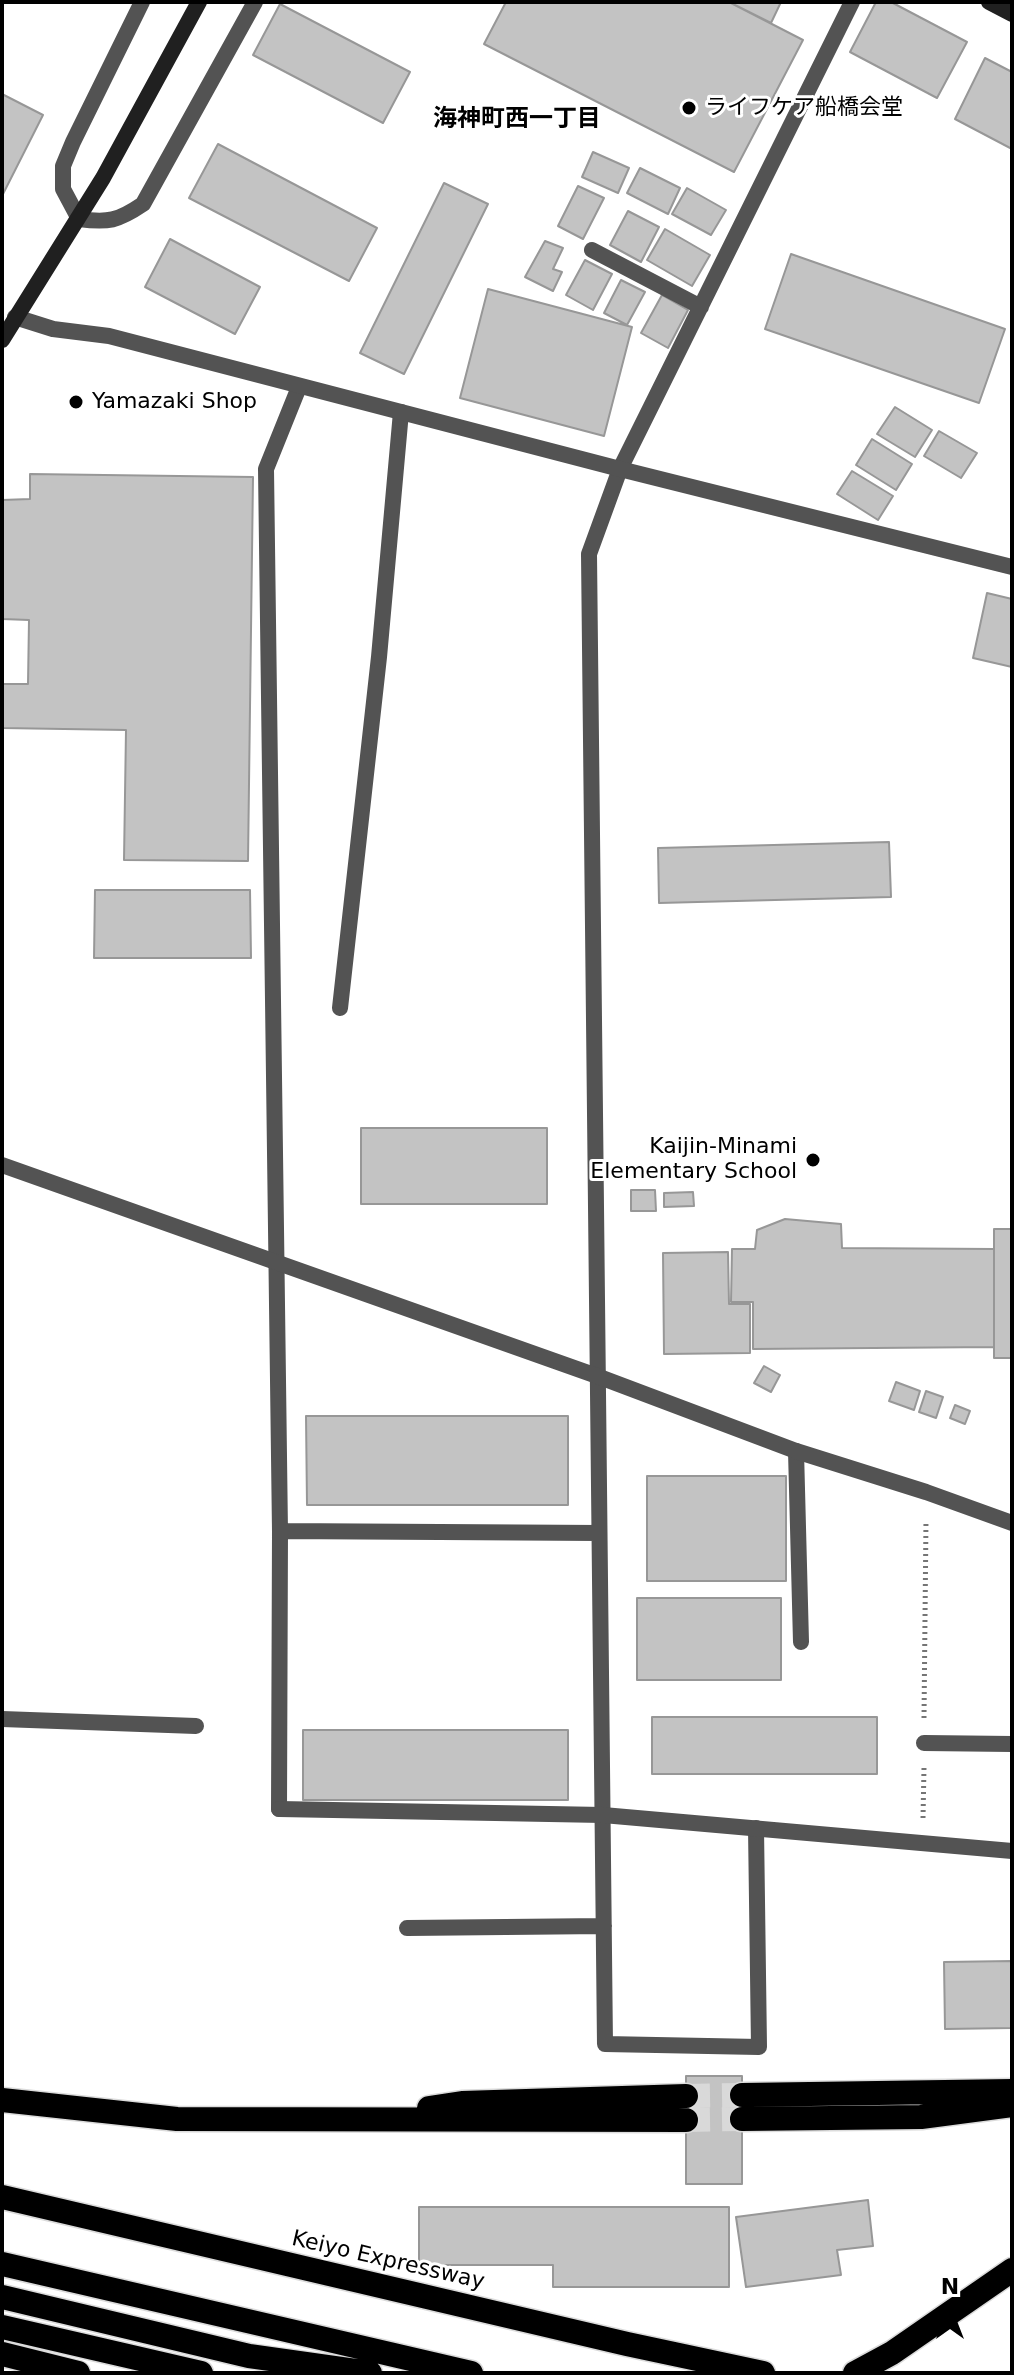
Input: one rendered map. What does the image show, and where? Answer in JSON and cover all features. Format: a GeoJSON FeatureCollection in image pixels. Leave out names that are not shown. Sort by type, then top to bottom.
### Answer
{"type":"FeatureCollection","features":[{"type":"Feature","properties":{"kind":"highway"},"geometry":{"type":"LineString","coordinates":[[742,2095],[1012,2091]]}},
{"type":"Feature","properties":{"kind":"highway"},"geometry":{"type":"LineString","coordinates":[[2,2100],[177,2119],[339,2120],[462,2103],[686,2108]]}},
{"type":"Feature","properties":{"kind":"highway"},"geometry":{"type":"LineString","coordinates":[[742,2119],[921,2117],[1012,2105]]}},
{"type":"Feature","properties":{"kind":"highway","name":"Keiyo Expressway"},"geometry":{"type":"LineString","coordinates":[[2,2197],[763,2373]]}},
{"type":"Feature","properties":{"kind":"highway"},"geometry":{"type":"LineString","coordinates":[[2,2264],[471,2373]]}},
{"type":"Feature","properties":{"kind":"highway"},"geometry":{"type":"LineString","coordinates":[[855,2373],[892,2353],[1012,2270]]}},
{"type":"Feature","properties":{"kind":"highway"},"geometry":{"type":"LineString","coordinates":[[2,2297],[249,2356],[370,2373]]}},
{"type":"Feature","properties":{"kind":"highway"},"geometry":{"type":"LineString","coordinates":[[2,2327],[201,2373]]}},
{"type":"Feature","properties":{"kind":"highway"},"geometry":{"type":"LineString","coordinates":[[2,2354],[78,2373]]}},
{"type":"Feature","properties":{"kind":"street"},"geometry":{"type":"LineString","coordinates":[[79,219],[63,189],[63,166],[142,2]]}},
{"type":"Feature","properties":{"kind":"street"},"geometry":{"type":"LineString","coordinates":[[2,340],[9,315],[79,219],[199,2]]}},
{"type":"Feature","properties":{"kind":"street"},"geometry":{"type":"LineString","coordinates":[[79,219],[105,222],[124,217],[143,204],[255,2]]}},
{"type":"Feature","properties":{"kind":"street"},"geometry":{"type":"LineString","coordinates":[[756,1828],[759,2047],[605,2044],[589,554],[620,469],[852,2]]}},
{"type":"Feature","properties":{"kind":"street"},"geometry":{"type":"LineString","coordinates":[[989,2],[1012,14]]}},
{"type":"Feature","properties":{"kind":"street"},"geometry":{"type":"LineString","coordinates":[[592,250],[701,307]]}},
{"type":"Feature","properties":{"kind":"street"},"geometry":{"type":"LineString","coordinates":[[9,315],[53,329],[109,336],[1012,567]]}},
{"type":"Feature","properties":{"kind":"street"},"geometry":{"type":"LineString","coordinates":[[299,387],[266,469],[280,1531],[279,1809],[603,1815],[1012,1851]]}},
{"type":"Feature","properties":{"kind":"street"},"geometry":{"type":"LineString","coordinates":[[340,1008],[379,657],[401,412]]}},
{"type":"Feature","properties":{"kind":"street"},"geometry":{"type":"LineString","coordinates":[[2,1165],[597,1376],[796,1451],[1012,1523]]}},
{"type":"Feature","properties":{"kind":"street"},"geometry":{"type":"LineString","coordinates":[[796,1451],[801,1642]]}},
{"type":"Feature","properties":{"kind":"street"},"geometry":{"type":"LineString","coordinates":[[280,1531],[599,1533]]}},
{"type":"Feature","properties":{"kind":"street"},"geometry":{"type":"LineString","coordinates":[[2,1719],[196,1726]]}},
{"type":"Feature","properties":{"kind":"street"},"geometry":{"type":"LineString","coordinates":[[924,1743],[1012,1744]]}},
{"type":"Feature","properties":{"kind":"street"},"geometry":{"type":"LineString","coordinates":[[407,1928],[604,1926]]}},
{"type":"Feature","properties":{"kind":"path"},"geometry":{"type":"LineString","coordinates":[[923,1843],[926,1492]]}},
{"type":"Feature","properties":{"kind":"building","name":"ライフケア船橋会堂"},"geometry":{"type":"Polygon","coordinates":[[[506,2],[729,2],[803,40],[734,172],[484,44],[506,2]]]}},
{"type":"Feature","properties":{"kind":"building"},"geometry":{"type":"Polygon","coordinates":[[[729,2],[781,2],[771,23],[729,2]]]}},
{"type":"Feature","properties":{"kind":"building"},"geometry":{"type":"Polygon","coordinates":[[[876,2],[891,2],[967,42],[937,98],[850,52],[876,2]]]}},
{"type":"Feature","properties":{"kind":"building"},"geometry":{"type":"Polygon","coordinates":[[[280,4],[410,72],[383,123],[253,55],[280,4]]]}},
{"type":"Feature","properties":{"kind":"building"},"geometry":{"type":"Polygon","coordinates":[[[985,58],[1012,72],[1012,149],[955,119],[985,58]]]}},
{"type":"Feature","properties":{"kind":"building"},"geometry":{"type":"Polygon","coordinates":[[[2,94],[43,115],[2,196],[2,94]]]}},
{"type":"Feature","properties":{"kind":"building"},"geometry":{"type":"Polygon","coordinates":[[[218,144],[377,228],[349,281],[189,198],[218,144]]]}},
{"type":"Feature","properties":{"kind":"building"},"geometry":{"type":"Polygon","coordinates":[[[593,152],[629,168],[618,193],[582,177],[593,152]]]}},
{"type":"Feature","properties":{"kind":"building"},"geometry":{"type":"Polygon","coordinates":[[[640,168],[680,188],[668,214],[627,193],[640,168]]]}},
{"type":"Feature","properties":{"kind":"building"},"geometry":{"type":"Polygon","coordinates":[[[444,183],[488,204],[404,374],[360,353],[444,183]]]}},
{"type":"Feature","properties":{"kind":"building"},"geometry":{"type":"Polygon","coordinates":[[[578,186],[604,198],[583,239],[558,226],[578,186]]]}},
{"type":"Feature","properties":{"kind":"building"},"geometry":{"type":"Polygon","coordinates":[[[687,188],[726,210],[711,235],[672,214],[687,188]]]}},
{"type":"Feature","properties":{"kind":"building"},"geometry":{"type":"Polygon","coordinates":[[[628,211],[659,227],[641,262],[610,245],[628,211]]]}},
{"type":"Feature","properties":{"kind":"building"},"geometry":{"type":"Polygon","coordinates":[[[665,229],[710,255],[692,286],[647,260],[665,229]]]}},
{"type":"Feature","properties":{"kind":"building"},"geometry":{"type":"Polygon","coordinates":[[[170,239],[260,287],[235,334],[145,287],[170,239]]]}},
{"type":"Feature","properties":{"kind":"building"},"geometry":{"type":"Polygon","coordinates":[[[545,241],[563,248],[553,269],[562,272],[553,291],[525,277],[545,241]]]}},
{"type":"Feature","properties":{"kind":"building"},"geometry":{"type":"Polygon","coordinates":[[[791,254],[1005,329],[979,403],[765,329],[791,254]]]}},
{"type":"Feature","properties":{"kind":"building"},"geometry":{"type":"Polygon","coordinates":[[[585,260],[612,274],[593,310],[566,295],[585,260]]]}},
{"type":"Feature","properties":{"kind":"building"},"geometry":{"type":"Polygon","coordinates":[[[621,280],[645,292],[627,325],[604,313],[621,280]]]}},
{"type":"Feature","properties":{"kind":"building"},"geometry":{"type":"Polygon","coordinates":[[[488,289],[632,327],[604,436],[460,398],[488,289]]]}},
{"type":"Feature","properties":{"kind":"building"},"geometry":{"type":"Polygon","coordinates":[[[662,295],[688,310],[668,348],[641,333],[662,295]]]}},
{"type":"Feature","properties":{"kind":"building"},"geometry":{"type":"Polygon","coordinates":[[[895,407],[932,430],[915,457],[877,434],[895,407]]]}},
{"type":"Feature","properties":{"kind":"building"},"geometry":{"type":"Polygon","coordinates":[[[939,431],[977,453],[961,478],[924,456],[939,431]]]}},
{"type":"Feature","properties":{"kind":"building"},"geometry":{"type":"Polygon","coordinates":[[[872,439],[912,464],[896,490],[856,465],[872,439]]]}},
{"type":"Feature","properties":{"kind":"building"},"geometry":{"type":"Polygon","coordinates":[[[852,471],[893,496],[878,520],[837,494],[852,471]]]}},
{"type":"Feature","properties":{"kind":"building"},"geometry":{"type":"Polygon","coordinates":[[[30,474],[253,477],[248,861],[124,860],[126,730],[2,728],[2,684],[28,684],[29,620],[2,619],[2,500],[30,499],[30,474]]]}},
{"type":"Feature","properties":{"kind":"building"},"geometry":{"type":"Polygon","coordinates":[[[987,593],[1012,599],[1012,667],[973,658],[987,593]]]}},
{"type":"Feature","properties":{"kind":"building"},"geometry":{"type":"Polygon","coordinates":[[[889,842],[891,897],[659,903],[658,848],[889,842]]]}},
{"type":"Feature","properties":{"kind":"building"},"geometry":{"type":"Polygon","coordinates":[[[95,890],[250,890],[251,958],[94,958],[95,890]]]}},
{"type":"Feature","properties":{"kind":"building"},"geometry":{"type":"Polygon","coordinates":[[[361,1128],[547,1128],[547,1204],[361,1204],[361,1128]]]}},
{"type":"Feature","properties":{"kind":"building"},"geometry":{"type":"Polygon","coordinates":[[[631,1190],[655,1190],[656,1211],[631,1211],[631,1190]]]}},
{"type":"Feature","properties":{"kind":"building"},"geometry":{"type":"Polygon","coordinates":[[[693,1192],[694,1206],[664,1207],[664,1193],[693,1192]]]}},
{"type":"Feature","properties":{"kind":"building"},"geometry":{"type":"Polygon","coordinates":[[[785,1219],[841,1224],[842,1248],[994,1249],[994,1347],[753,1349],[753,1302],[731,1302],[732,1249],[755,1249],[757,1230],[785,1219]]]}},
{"type":"Feature","properties":{"kind":"building"},"geometry":{"type":"Polygon","coordinates":[[[994,1229],[1012,1229],[1012,1358],[994,1358],[994,1229]]]}},
{"type":"Feature","properties":{"kind":"building"},"geometry":{"type":"Polygon","coordinates":[[[728,1252],[729,1304],[750,1304],[750,1353],[664,1354],[663,1253],[728,1252]]]}},
{"type":"Feature","properties":{"kind":"building"},"geometry":{"type":"Polygon","coordinates":[[[764,1366],[780,1375],[771,1392],[754,1383],[764,1366]]]}},
{"type":"Feature","properties":{"kind":"building"},"geometry":{"type":"Polygon","coordinates":[[[896,1382],[920,1391],[914,1410],[889,1401],[896,1382]]]}},
{"type":"Feature","properties":{"kind":"building"},"geometry":{"type":"Polygon","coordinates":[[[926,1391],[943,1397],[936,1418],[919,1412],[926,1391]]]}},
{"type":"Feature","properties":{"kind":"building"},"geometry":{"type":"Polygon","coordinates":[[[955,1405],[970,1411],[965,1424],[950,1418],[955,1405]]]}},
{"type":"Feature","properties":{"kind":"building"},"geometry":{"type":"Polygon","coordinates":[[[306,1416],[568,1416],[568,1505],[307,1505],[306,1416]]]}},
{"type":"Feature","properties":{"kind":"building"},"geometry":{"type":"Polygon","coordinates":[[[647,1476],[786,1476],[786,1581],[647,1581],[647,1476]]]}},
{"type":"Feature","properties":{"kind":"building"},"geometry":{"type":"Polygon","coordinates":[[[637,1598],[781,1598],[781,1680],[637,1680],[637,1598]]]}},
{"type":"Feature","properties":{"kind":"building"},"geometry":{"type":"Polygon","coordinates":[[[652,1717],[877,1717],[877,1774],[652,1774],[652,1717]]]}},
{"type":"Feature","properties":{"kind":"building"},"geometry":{"type":"Polygon","coordinates":[[[303,1730],[568,1730],[568,1800],[303,1800],[303,1730]]]}},
{"type":"Feature","properties":{"kind":"building"},"geometry":{"type":"Polygon","coordinates":[[[1012,1961],[1012,2028],[945,2029],[944,1962],[1012,1961]]]}},
{"type":"Feature","properties":{"kind":"building"},"geometry":{"type":"Polygon","coordinates":[[[686,2076],[742,2076],[742,2184],[686,2184],[686,2076]]]}},
{"type":"Feature","properties":{"kind":"building"},"geometry":{"type":"Polygon","coordinates":[[[868,2200],[873,2246],[837,2250],[841,2275],[746,2287],[736,2217],[868,2200]]]}},
{"type":"Feature","properties":{"kind":"building"},"geometry":{"type":"Polygon","coordinates":[[[419,2207],[729,2207],[729,2287],[553,2287],[553,2265],[419,2265],[419,2207]]]}},
{"type":"Feature","properties":{"kind":"tunnel"},"geometry":{"type":"LineString","coordinates":[[686,2096],[742,2095]]}},
{"type":"Feature","properties":{"kind":"tunnel"},"geometry":{"type":"LineString","coordinates":[[686,2120],[742,2119]]}},
{"type":"Feature","properties":{"kind":"place","name":"ライフケア船橋会堂"},"geometry":{"type":"Point","coordinates":[689,108]}},
{"type":"Feature","properties":{"kind":"place","name":"Yamazaki Shop"},"geometry":{"type":"Point","coordinates":[76,402]}},
{"type":"Feature","properties":{"kind":"place","name":"Kaijin-Minami Elementary School"},"geometry":{"type":"Point","coordinates":[813,1160]}},
{"type":"Feature","properties":{"kind":"district","name":"海神町西一丁目"},"geometry":{"type":"Point","coordinates":[517,120]}}]}
